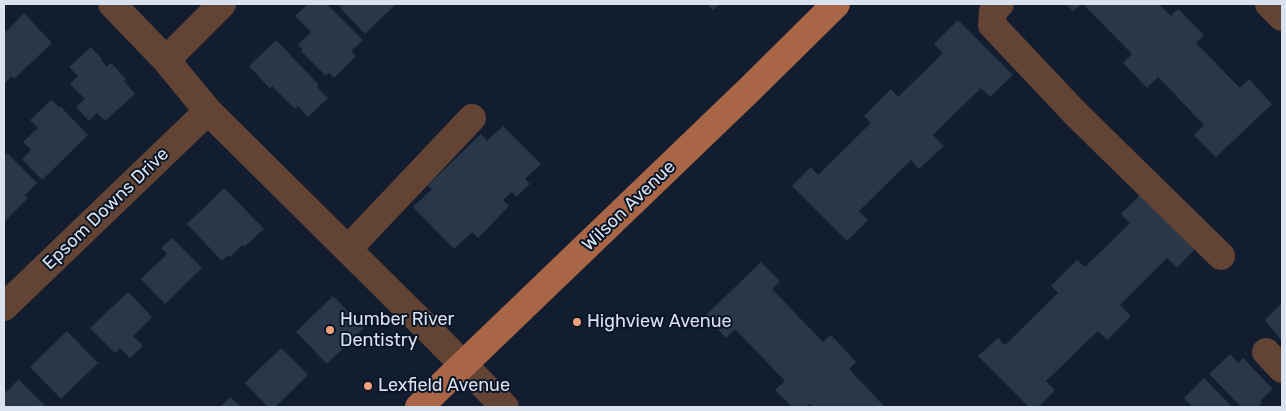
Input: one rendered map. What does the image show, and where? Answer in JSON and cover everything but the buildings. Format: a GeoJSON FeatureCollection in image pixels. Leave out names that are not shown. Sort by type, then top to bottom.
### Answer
{"type":"FeatureCollection","features":[{"type":"Feature","properties":{"kind":"main road","name":"Wilson Avenue"},"geometry":{"type":"LineString","coordinates":[[419,407],[836,4]]}},
{"type":"Feature","properties":{"kind":"street"},"geometry":{"type":"LineString","coordinates":[[112,4],[166,60],[208,111],[505,407]]}},
{"type":"Feature","properties":{"kind":"street"},"geometry":{"type":"LineString","coordinates":[[166,60],[222,4]]}},
{"type":"Feature","properties":{"kind":"street"},"geometry":{"type":"LineString","coordinates":[[1000,4],[993,11],[992,25],[1075,113],[1221,256]]}},
{"type":"Feature","properties":{"kind":"street"},"geometry":{"type":"LineString","coordinates":[[1269,4],[1282,17]]}},
{"type":"Feature","properties":{"kind":"street","name":"Epsom Downs Drive"},"geometry":{"type":"LineString","coordinates":[[4,307],[208,111]]}},
{"type":"Feature","properties":{"kind":"street"},"geometry":{"type":"LineString","coordinates":[[348,249],[472,118]]}},
{"type":"Feature","properties":{"kind":"place","name":"Highview Avenue"},"geometry":{"type":"Point","coordinates":[577,322]}},
{"type":"Feature","properties":{"kind":"place","name":"Humber River Dentistry"},"geometry":{"type":"Point","coordinates":[330,330]}},
{"type":"Feature","properties":{"kind":"place","name":"Lexfield Avenue"},"geometry":{"type":"Point","coordinates":[368,386]}}]}
